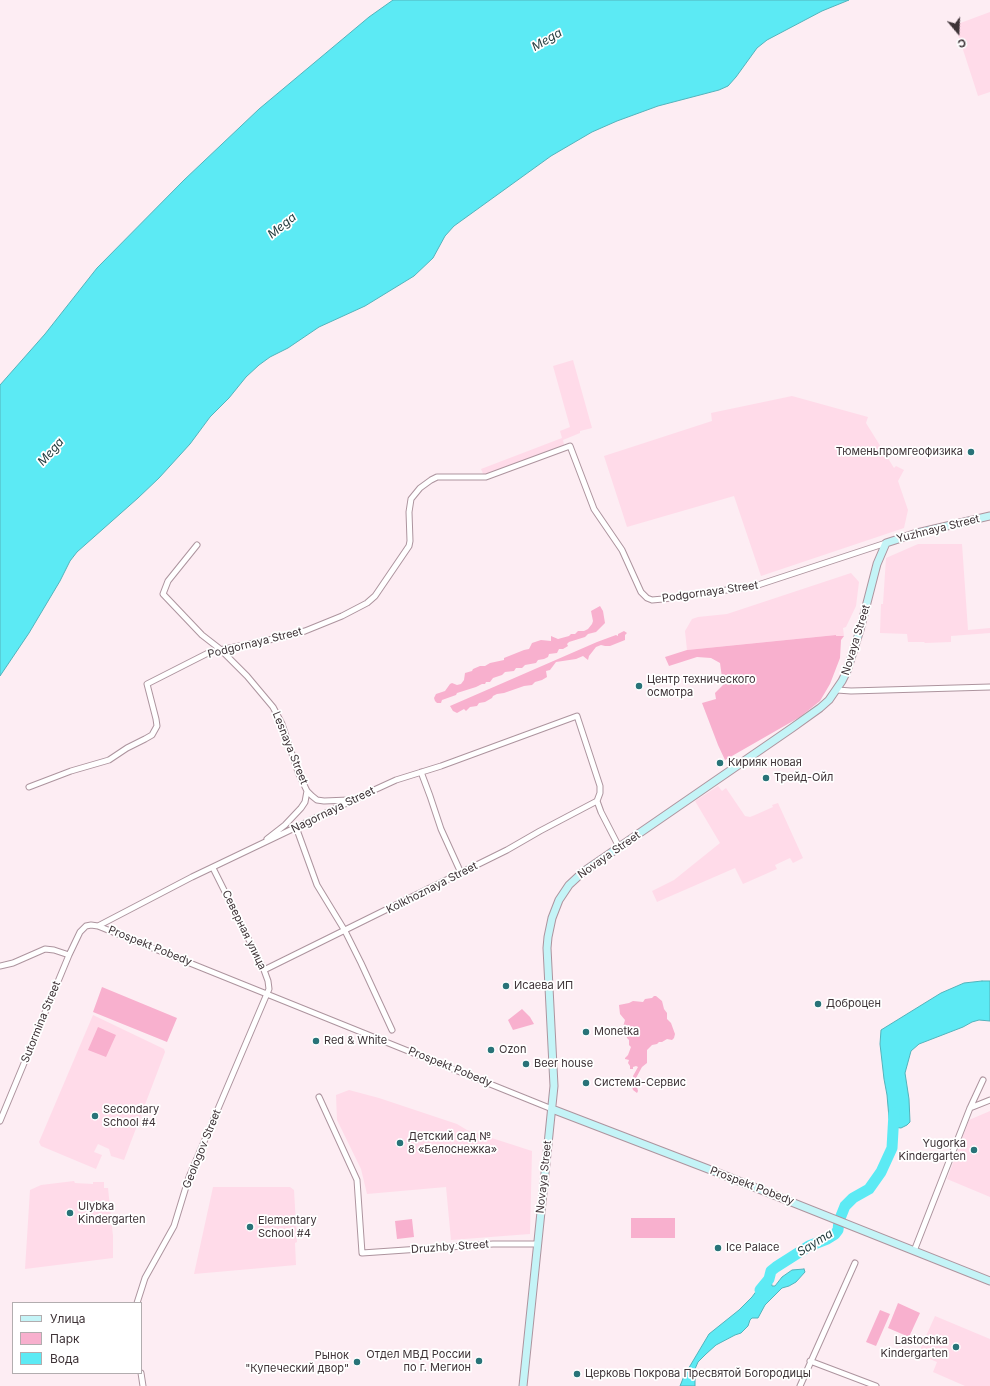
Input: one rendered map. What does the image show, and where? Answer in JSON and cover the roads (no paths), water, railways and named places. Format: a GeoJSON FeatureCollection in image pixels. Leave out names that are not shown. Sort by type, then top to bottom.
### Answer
{"type":"FeatureCollection","features":[{"type":"Feature","properties":{"kind":"street","name":"Podgornaya Street"},"geometry":{"type":"LineString","coordinates":[[29,787],[71,771],[109,760],[127,748],[149,737],[155,730],[156,726],[147,684],[201,656],[220,649],[270,640],[305,631],[342,616],[367,603],[375,596],[390,572],[407,551],[410,541],[409,512],[411,499],[417,491],[430,480],[443,476],[486,477],[570,446],[594,509],[622,550],[641,592],[647,598],[652,600],[755,586],[886,543]]}},
{"type":"Feature","properties":{"kind":"street","name":"Yuzhnaya Street"},"geometry":{"type":"LineString","coordinates":[[886,543],[917,533],[990,516]]}},
{"type":"Feature","properties":{"kind":"street","name":"Novaya Street"},"geometry":{"type":"LineString","coordinates":[[523,1386],[554,1086],[547,948],[552,918],[559,900],[569,885],[583,872],[804,720],[820,708],[837,690],[845,676],[852,656],[876,570],[886,543]]}},
{"type":"Feature","properties":{"kind":"street","name":"Lesnaya Street"},"geometry":{"type":"LineString","coordinates":[[196,545],[168,581],[163,594],[202,635],[220,649],[256,686],[276,710],[298,772],[307,791]]}},
{"type":"Feature","properties":{"kind":"street"},"geometry":{"type":"LineString","coordinates":[[837,690],[851,692],[990,686]]}},
{"type":"Feature","properties":{"kind":"street","name":"Nagornaya Street"},"geometry":{"type":"LineString","coordinates":[[98,926],[182,882],[396,780],[577,716],[600,786],[598,801]]}},
{"type":"Feature","properties":{"kind":"street"},"geometry":{"type":"LineString","coordinates":[[421,772],[441,829],[461,873]]}},
{"type":"Feature","properties":{"kind":"street"},"geometry":{"type":"LineString","coordinates":[[307,791],[317,800],[353,800]]}},
{"type":"Feature","properties":{"kind":"street"},"geometry":{"type":"LineString","coordinates":[[258,846],[293,818],[305,802],[307,791]]}},
{"type":"Feature","properties":{"kind":"street"},"geometry":{"type":"LineString","coordinates":[[598,801],[604,818],[619,847]]}},
{"type":"Feature","properties":{"kind":"street","name":"Kolkhoznaya Street"},"geometry":{"type":"LineString","coordinates":[[264,970],[508,850],[540,831],[598,801]]}},
{"type":"Feature","properties":{"kind":"street"},"geometry":{"type":"LineString","coordinates":[[296,827],[317,885],[345,931],[392,1030]]}},
{"type":"Feature","properties":{"kind":"street","name":"Северная улица"},"geometry":{"type":"LineString","coordinates":[[213,868],[264,970],[269,984],[267,993]]}},
{"type":"Feature","properties":{"kind":"street","name":"Prospekt Pobedy"},"geometry":{"type":"LineString","coordinates":[[86,926],[98,926],[552,1109],[914,1251]]}},
{"type":"Feature","properties":{"kind":"street","name":"Sutormina Street"},"geometry":{"type":"LineString","coordinates":[[0,1121],[69,955],[80,932],[86,926]]}},
{"type":"Feature","properties":{"kind":"street"},"geometry":{"type":"LineString","coordinates":[[0,966],[13,963],[45,949],[54,950],[69,955]]}},
{"type":"Feature","properties":{"kind":"street","name":"Geologov Street"},"geometry":{"type":"LineString","coordinates":[[137,1302],[145,1278],[174,1226],[190,1177],[267,993]]}},
{"type":"Feature","properties":{"kind":"street"},"geometry":{"type":"LineString","coordinates":[[983,1080],[970,1108],[914,1251],[990,1280]]}},
{"type":"Feature","properties":{"kind":"street","name":"Druzhby Street"},"geometry":{"type":"LineString","coordinates":[[319,1097],[357,1180],[362,1253],[493,1244],[537,1244]]}},
{"type":"Feature","properties":{"kind":"street"},"geometry":{"type":"LineString","coordinates":[[970,1108],[990,1100]]}},
{"type":"Feature","properties":{"kind":"street"},"geometry":{"type":"LineString","coordinates":[[800,1386],[855,1263]]}},
{"type":"Feature","properties":{"kind":"street"},"geometry":{"type":"LineString","coordinates":[[810,1362],[876,1386]]}},
{"type":"Feature","properties":{"kind":"street"},"geometry":{"type":"LineString","coordinates":[[141,1374],[142,1386]]}},
{"type":"Feature","properties":{"kind":"water","name":"Mega"},"geometry":{"type":"Polygon","coordinates":[[[393,0],[849,0],[822,11],[767,40],[757,48],[728,86],[719,90],[658,106],[617,121],[592,132],[551,156],[454,226],[445,236],[433,258],[414,276],[365,306],[319,327],[259,365],[246,377],[229,398],[210,417],[190,444],[159,478],[77,552],[70,561],[60,581],[29,633],[0,676],[0,385],[45,334],[97,268],[184,180],[259,109],[369,17],[393,0]]]}},
{"type":"Feature","properties":{"kind":"water"},"geometry":{"type":"Polygon","coordinates":[[[990,981],[990,1021],[979,1020],[972,1022],[919,1044],[911,1051],[905,1073],[909,1099],[910,1122],[901,1128],[893,1127],[889,1118],[884,1079],[880,1044],[881,1030],[941,993],[964,983],[990,981]]]}},
{"type":"Feature","properties":{"kind":"water"},"geometry":{"type":"Polygon","coordinates":[[[804,1269],[805,1272],[796,1282],[782,1288],[765,1305],[758,1318],[752,1318],[748,1326],[741,1333],[716,1345],[698,1362],[695,1369],[695,1386],[680,1386],[684,1376],[709,1334],[739,1310],[752,1297],[766,1279],[771,1279],[772,1286],[775,1286],[782,1277],[792,1270],[804,1269]]]}},
{"type":"Feature","properties":{"kind":"waterway","name":"Sayma"},"geometry":{"type":"LineString","coordinates":[[760,1290],[769,1279],[771,1271],[776,1267],[809,1246],[835,1234],[838,1230],[839,1221],[845,1206],[853,1198],[869,1189],[881,1172],[892,1148],[894,1113]]}},
{"type":"Feature","properties":{"kind":"place","name":"Тюменьпромгеофизика"},"geometry":{"type":"Point","coordinates":[971,452]}},
{"type":"Feature","properties":{"kind":"place","name":"Центр технического осмотра"},"geometry":{"type":"Point","coordinates":[639,686]}},
{"type":"Feature","properties":{"kind":"place","name":"Кирияк новая"},"geometry":{"type":"Point","coordinates":[720,763]}},
{"type":"Feature","properties":{"kind":"place","name":"Трейд-Ойл"},"geometry":{"type":"Point","coordinates":[766,778]}},
{"type":"Feature","properties":{"kind":"place","name":"Исаева ИП"},"geometry":{"type":"Point","coordinates":[506,986]}},
{"type":"Feature","properties":{"kind":"place","name":"Доброцен"},"geometry":{"type":"Point","coordinates":[818,1004]}},
{"type":"Feature","properties":{"kind":"place","name":"Monetka"},"geometry":{"type":"Point","coordinates":[586,1032]}},
{"type":"Feature","properties":{"kind":"place","name":"Red & White"},"geometry":{"type":"Point","coordinates":[316,1041]}},
{"type":"Feature","properties":{"kind":"place","name":"Ozon"},"geometry":{"type":"Point","coordinates":[491,1050]}},
{"type":"Feature","properties":{"kind":"place","name":"Beer house"},"geometry":{"type":"Point","coordinates":[526,1064]}},
{"type":"Feature","properties":{"kind":"place","name":"Система-Сервис"},"geometry":{"type":"Point","coordinates":[586,1083]}},
{"type":"Feature","properties":{"kind":"place","name":"Secondary School #4"},"geometry":{"type":"Point","coordinates":[95,1116]}},
{"type":"Feature","properties":{"kind":"place","name":"Детский сад № 8 «Белоснежка»"},"geometry":{"type":"Point","coordinates":[400,1143]}},
{"type":"Feature","properties":{"kind":"place","name":"Yugorka Kindergarten"},"geometry":{"type":"Point","coordinates":[974,1150]}},
{"type":"Feature","properties":{"kind":"place","name":"Ulybka Kindergarten"},"geometry":{"type":"Point","coordinates":[70,1213]}},
{"type":"Feature","properties":{"kind":"place","name":"Elementary School #4"},"geometry":{"type":"Point","coordinates":[250,1227]}},
{"type":"Feature","properties":{"kind":"place","name":"Ice Palace"},"geometry":{"type":"Point","coordinates":[718,1248]}},
{"type":"Feature","properties":{"kind":"place","name":"Lastochka Kindergarten"},"geometry":{"type":"Point","coordinates":[956,1347]}},
{"type":"Feature","properties":{"kind":"place","name":"Отдел МВД России по г. Мегион"},"geometry":{"type":"Point","coordinates":[479,1361]}},
{"type":"Feature","properties":{"kind":"place","name":"Рынок \"Купеческий двор\""},"geometry":{"type":"Point","coordinates":[357,1362]}},
{"type":"Feature","properties":{"kind":"place","name":"Церковь Покрова Пресвятой Богородицы"},"geometry":{"type":"Point","coordinates":[577,1374]}}]}
